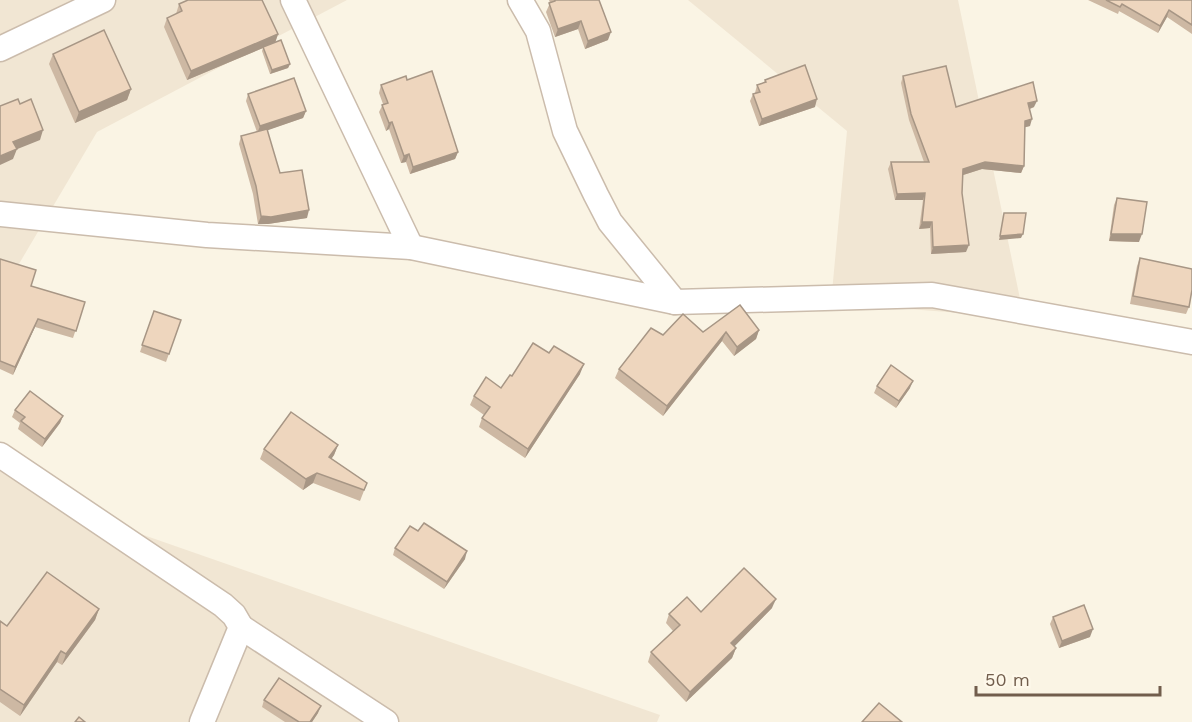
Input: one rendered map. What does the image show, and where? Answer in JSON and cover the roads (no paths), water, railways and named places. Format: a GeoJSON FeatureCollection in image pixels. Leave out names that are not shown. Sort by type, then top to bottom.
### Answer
{"type":"FeatureCollection","features":[{"type":"Feature","properties":{"kind":"street"},"geometry":{"type":"LineString","coordinates":[[0,49],[103,0]]}},
{"type":"Feature","properties":{"kind":"street"},"geometry":{"type":"LineString","coordinates":[[293,0],[411,247]]}},
{"type":"Feature","properties":{"kind":"street"},"geometry":{"type":"LineString","coordinates":[[520,0],[538,31],[565,131],[596,195],[610,222],[675,302]]}},
{"type":"Feature","properties":{"kind":"street"},"geometry":{"type":"LineString","coordinates":[[0,214],[207,235],[411,247],[675,302],[932,295],[1192,342]]}},
{"type":"Feature","properties":{"kind":"street"},"geometry":{"type":"LineString","coordinates":[[0,454],[223,604],[234,615],[241,627],[386,722]]}},
{"type":"Feature","properties":{"kind":"street"},"geometry":{"type":"LineString","coordinates":[[202,722],[241,627]]}}]}
